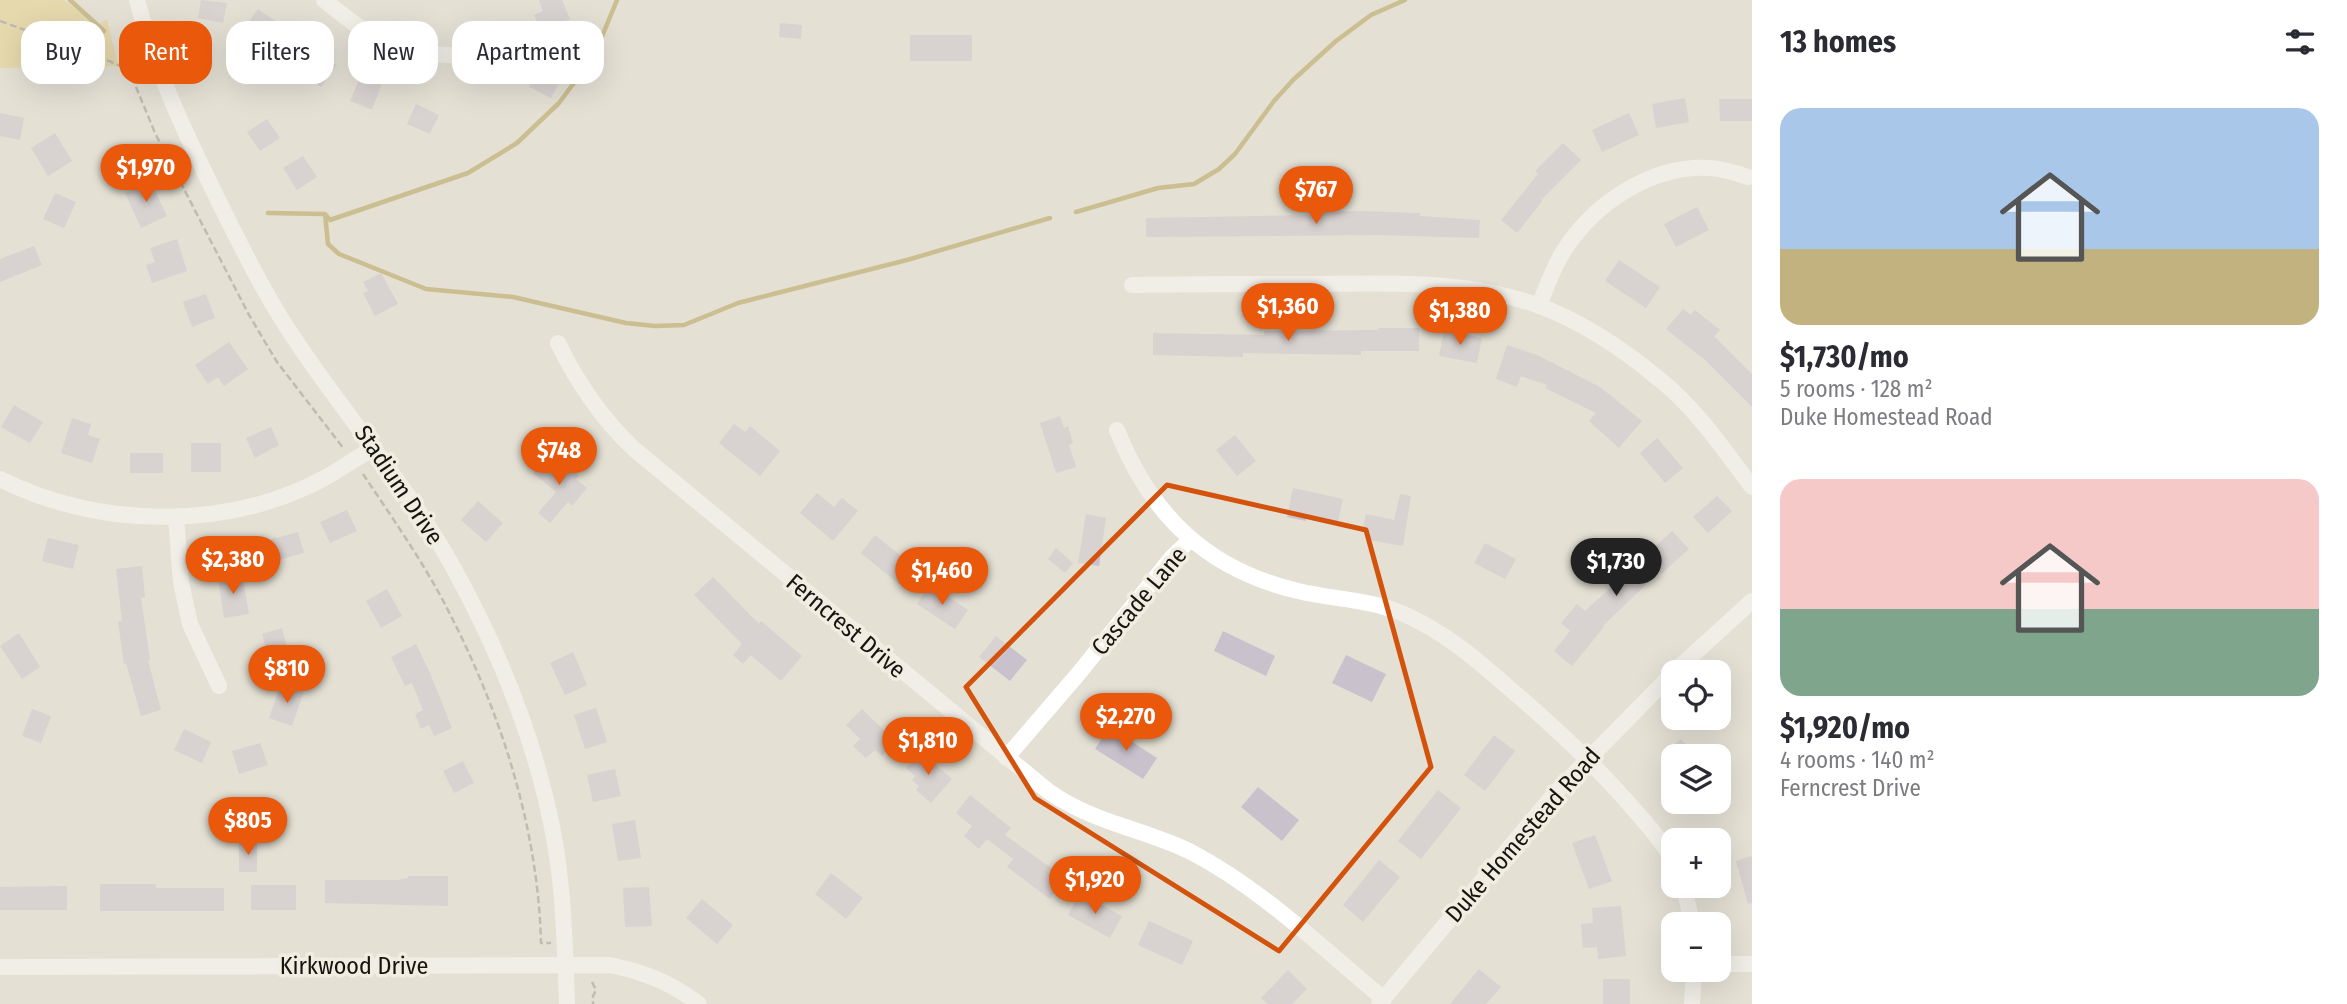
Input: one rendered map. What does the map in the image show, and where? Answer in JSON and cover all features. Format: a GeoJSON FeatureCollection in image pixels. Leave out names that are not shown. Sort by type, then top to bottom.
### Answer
{"type":"FeatureCollection","features":[{"type":"Feature","properties":{"kind":"street","name":"Stadium Drive"},"geometry":{"type":"LineString","coordinates":[[137,0],[153,56],[180,124],[257,278],[302,350],[412,499],[453,567],[509,685],[532,751],[555,842],[562,895],[568,1004]]}},
{"type":"Feature","properties":{"kind":"street"},"geometry":{"type":"LineString","coordinates":[[324,0],[367,32],[398,48],[452,55]]}},
{"type":"Feature","properties":{"kind":"street"},"geometry":{"type":"LineString","coordinates":[[1539,306],[1562,254],[1575,234],[1593,215],[1624,192],[1669,173],[1690,169],[1723,170],[1748,177]]}},
{"type":"Feature","properties":{"kind":"street"},"geometry":{"type":"LineString","coordinates":[[1132,285],[1446,285],[1505,296],[1539,306],[1597,335],[1661,380],[1699,418],[1752,487]]}},
{"type":"Feature","properties":{"kind":"street","name":"Ferncrest Drive"},"geometry":{"type":"LineString","coordinates":[[558,343],[585,394],[614,430],[634,449],[1006,758],[1078,811],[1169,843],[1225,871],[1267,902],[1381,1001]]}},
{"type":"Feature","properties":{"kind":"street"},"geometry":{"type":"LineString","coordinates":[[1117,430],[1142,482],[1164,512],[1190,540],[1254,578],[1301,592],[1381,605],[1426,625],[1470,654],[1551,724],[1588,759],[1645,821],[1661,843]]}},
{"type":"Feature","properties":{"kind":"street"},"geometry":{"type":"LineString","coordinates":[[0,479],[67,504],[97,511],[163,518],[214,514],[264,501],[329,475],[375,448]]}},
{"type":"Feature","properties":{"kind":"street"},"geometry":{"type":"LineString","coordinates":[[176,517],[181,582],[190,624],[219,685]]}},
{"type":"Feature","properties":{"kind":"street","name":"Cascade Lane"},"geometry":{"type":"LineString","coordinates":[[1006,758],[1079,673],[1172,557],[1190,540]]}},
{"type":"Feature","properties":{"kind":"street","name":"Duke Homestead Road"},"geometry":{"type":"LineString","coordinates":[[1686,660],[1752,601]]}},
{"type":"Feature","properties":{"kind":"street","name":"Duke Homestead Road"},"geometry":{"type":"LineString","coordinates":[[1381,1001],[1555,793],[1661,684]]}},
{"type":"Feature","properties":{"kind":"street"},"geometry":{"type":"LineString","coordinates":[[1731,964],[1752,964]]}},
{"type":"Feature","properties":{"kind":"street","name":"Kirkwood Drive"},"geometry":{"type":"LineString","coordinates":[[0,967],[610,965],[663,980],[699,1004]]}},
{"type":"Feature","properties":{"kind":"street"},"geometry":{"type":"LineString","coordinates":[[1692,1004],[1693,982]]}},
{"type":"Feature","properties":{"kind":"path"},"geometry":{"type":"LineString","coordinates":[[0,21],[25,30],[59,51],[109,61],[129,70],[155,133],[276,362],[353,459],[440,595],[483,686],[520,799],[534,860],[541,943],[565,943]]}},
{"type":"Feature","properties":{"kind":"path"},"geometry":{"type":"LineString","coordinates":[[591,965],[592,985],[596,990],[593,1004]]}},
{"type":"Feature","properties":{"kind":"highlighted area"},"geometry":{"type":"Polygon","coordinates":[[[1167,485],[1366,530],[1431,767],[1279,951],[1035,798],[966,687],[1167,485]]]}},
{"type":"Feature","properties":{"kind":"shaded area"},"geometry":{"type":"Polygon","coordinates":[[[0,0],[64,0],[92,21],[21,21],[21,68],[0,68],[0,0]]]}},
{"type":"Feature","properties":{"kind":"shaded area"},"geometry":{"type":"Polygon","coordinates":[[[107,19],[118,66],[105,66],[104,21],[107,19]]]}},
{"type":"Feature","properties":{"kind":"building"},"geometry":{"type":"Polygon","coordinates":[[[201,0],[227,3],[223,23],[198,18],[201,0]]]}},
{"type":"Feature","properties":{"kind":"building"},"geometry":{"type":"Polygon","coordinates":[[[539,0],[562,0],[570,19],[537,21],[534,15],[543,11],[539,0]]]}},
{"type":"Feature","properties":{"kind":"building"},"geometry":{"type":"Polygon","coordinates":[[[258,9],[275,21],[250,21],[258,9]]]}},
{"type":"Feature","properties":{"kind":"building"},"geometry":{"type":"Polygon","coordinates":[[[780,23],[802,25],[801,39],[779,37],[780,23]]]}},
{"type":"Feature","properties":{"kind":"building"},"geometry":{"type":"Polygon","coordinates":[[[910,35],[972,35],[972,61],[910,61],[910,35]]]}},
{"type":"Feature","properties":{"kind":"building"},"geometry":{"type":"Polygon","coordinates":[[[357,84],[382,84],[372,110],[350,101],[357,84]]]}},
{"type":"Feature","properties":{"kind":"building"},"geometry":{"type":"Polygon","coordinates":[[[531,84],[559,84],[551,98],[529,87],[531,84]]]}},
{"type":"Feature","properties":{"kind":"building"},"geometry":{"type":"Polygon","coordinates":[[[1685,98],[1689,122],[1656,128],[1652,104],[1685,98]]]}},
{"type":"Feature","properties":{"kind":"building"},"geometry":{"type":"Polygon","coordinates":[[[1719,99],[1752,99],[1752,121],[1720,121],[1719,99]]]}},
{"type":"Feature","properties":{"kind":"building"},"geometry":{"type":"Polygon","coordinates":[[[416,104],[439,115],[430,134],[407,124],[416,104]]]}},
{"type":"Feature","properties":{"kind":"building"},"geometry":{"type":"Polygon","coordinates":[[[0,113],[24,118],[20,140],[0,136],[0,113]]]}},
{"type":"Feature","properties":{"kind":"building"},"geometry":{"type":"Polygon","coordinates":[[[1629,113],[1639,135],[1602,152],[1592,130],[1629,113]]]}},
{"type":"Feature","properties":{"kind":"building"},"geometry":{"type":"Polygon","coordinates":[[[267,119],[280,138],[260,151],[247,132],[267,119]]]}},
{"type":"Feature","properties":{"kind":"building"},"geometry":{"type":"Polygon","coordinates":[[[55,133],[72,161],[48,176],[31,148],[55,133]]]}},
{"type":"Feature","properties":{"kind":"building"},"geometry":{"type":"Polygon","coordinates":[[[1563,143],[1581,160],[1541,200],[1517,233],[1501,220],[1538,174],[1535,171],[1563,143]]]}},
{"type":"Feature","properties":{"kind":"building"},"geometry":{"type":"Polygon","coordinates":[[[303,156],[317,177],[297,190],[283,168],[303,156]]]}},
{"type":"Feature","properties":{"kind":"building"},"geometry":{"type":"Polygon","coordinates":[[[150,180],[167,216],[141,228],[125,193],[150,180]]]}},
{"type":"Feature","properties":{"kind":"building"},"geometry":{"type":"Polygon","coordinates":[[[55,193],[76,202],[64,228],[43,219],[55,193]]]}},
{"type":"Feature","properties":{"kind":"building"},"geometry":{"type":"Polygon","coordinates":[[[1697,207],[1709,230],[1676,247],[1664,224],[1697,207]]]}},
{"type":"Feature","properties":{"kind":"building"},"geometry":{"type":"Polygon","coordinates":[[[1319,212],[1420,213],[1420,216],[1480,220],[1479,238],[1378,235],[1146,237],[1146,218],[1319,215],[1319,212]]]}},
{"type":"Feature","properties":{"kind":"building"},"geometry":{"type":"Polygon","coordinates":[[[177,239],[187,271],[152,283],[146,265],[155,262],[150,248],[177,239]]]}},
{"type":"Feature","properties":{"kind":"building"},"geometry":{"type":"Polygon","coordinates":[[[34,246],[42,265],[0,282],[0,259],[34,246]]]}},
{"type":"Feature","properties":{"kind":"building"},"geometry":{"type":"Polygon","coordinates":[[[1619,260],[1660,287],[1646,308],[1605,281],[1619,260]]]}},
{"type":"Feature","properties":{"kind":"building"},"geometry":{"type":"Polygon","coordinates":[[[381,273],[398,304],[375,316],[363,293],[368,291],[363,282],[381,273]]]}},
{"type":"Feature","properties":{"kind":"building"},"geometry":{"type":"Polygon","coordinates":[[[206,294],[215,318],[192,327],[183,302],[206,294]]]}},
{"type":"Feature","properties":{"kind":"building"},"geometry":{"type":"Polygon","coordinates":[[[1683,309],[1691,315],[1695,310],[1720,330],[1714,336],[1752,374],[1752,407],[1705,360],[1666,329],[1683,309]]]}},
{"type":"Feature","properties":{"kind":"building"},"geometry":{"type":"Polygon","coordinates":[[[1419,328],[1419,351],[1361,351],[1361,355],[1243,353],[1243,357],[1153,355],[1153,333],[1264,335],[1264,331],[1419,328]]]}},
{"type":"Feature","properties":{"kind":"building"},"geometry":{"type":"Polygon","coordinates":[[[1444,330],[1482,338],[1477,363],[1439,356],[1444,330]]]}},
{"type":"Feature","properties":{"kind":"building"},"geometry":{"type":"Polygon","coordinates":[[[229,342],[248,369],[224,386],[218,377],[208,384],[195,365],[229,342]]]}},
{"type":"Feature","properties":{"kind":"building"},"geometry":{"type":"Polygon","coordinates":[[[1507,345],[1537,355],[1600,387],[1642,421],[1619,448],[1589,421],[1596,413],[1545,388],[1547,385],[1521,376],[1517,387],[1496,379],[1507,345]]]}},
{"type":"Feature","properties":{"kind":"building"},"geometry":{"type":"Polygon","coordinates":[[[14,405],[43,422],[30,443],[1,427],[14,405]]]}},
{"type":"Feature","properties":{"kind":"building"},"geometry":{"type":"Polygon","coordinates":[[[1060,416],[1064,428],[1068,426],[1073,443],[1069,445],[1076,467],[1056,473],[1040,423],[1060,416]]]}},
{"type":"Feature","properties":{"kind":"building"},"geometry":{"type":"Polygon","coordinates":[[[72,418],[91,424],[88,435],[100,439],[92,463],[61,453],[72,418]]]}},
{"type":"Feature","properties":{"kind":"building"},"geometry":{"type":"Polygon","coordinates":[[[734,424],[745,432],[750,426],[780,451],[760,476],[719,443],[734,424]]]}},
{"type":"Feature","properties":{"kind":"building"},"geometry":{"type":"Polygon","coordinates":[[[271,427],[279,445],[255,458],[246,438],[271,427]]]}},
{"type":"Feature","properties":{"kind":"building"},"geometry":{"type":"Polygon","coordinates":[[[1235,435],[1256,461],[1237,476],[1216,450],[1235,435]]]}},
{"type":"Feature","properties":{"kind":"building"},"geometry":{"type":"Polygon","coordinates":[[[1657,438],[1683,468],[1665,483],[1640,453],[1657,438]]]}},
{"type":"Feature","properties":{"kind":"building"},"geometry":{"type":"Polygon","coordinates":[[[191,443],[221,443],[221,472],[191,472],[191,443]]]}},
{"type":"Feature","properties":{"kind":"building"},"geometry":{"type":"Polygon","coordinates":[[[130,453],[163,453],[163,473],[130,473],[130,453]]]}},
{"type":"Feature","properties":{"kind":"building"},"geometry":{"type":"Polygon","coordinates":[[[549,455],[559,464],[562,461],[579,476],[576,479],[587,488],[572,506],[568,502],[550,523],[538,513],[556,492],[533,473],[549,455]]]}},
{"type":"Feature","properties":{"kind":"building"},"geometry":{"type":"Polygon","coordinates":[[[1293,488],[1343,499],[1338,522],[1307,515],[1306,521],[1287,517],[1293,488]]]}},
{"type":"Feature","properties":{"kind":"building"},"geometry":{"type":"Polygon","coordinates":[[[817,493],[834,507],[842,498],[858,511],[833,541],[800,513],[817,493]]]}},
{"type":"Feature","properties":{"kind":"building"},"geometry":{"type":"Polygon","coordinates":[[[1400,494],[1411,496],[1403,546],[1369,540],[1370,533],[1362,531],[1366,514],[1394,520],[1400,494]]]}},
{"type":"Feature","properties":{"kind":"building"},"geometry":{"type":"Polygon","coordinates":[[[1717,496],[1732,511],[1708,533],[1693,517],[1717,496]]]}},
{"type":"Feature","properties":{"kind":"building"},"geometry":{"type":"Polygon","coordinates":[[[478,501],[503,523],[486,542],[461,520],[478,501]]]}},
{"type":"Feature","properties":{"kind":"building"},"geometry":{"type":"Polygon","coordinates":[[[347,510],[357,531],[330,543],[320,522],[347,510]]]}},
{"type":"Feature","properties":{"kind":"building"},"geometry":{"type":"Polygon","coordinates":[[[1086,514],[1106,518],[1099,566],[1078,563],[1086,514]]]}},
{"type":"Feature","properties":{"kind":"building"},"geometry":{"type":"Polygon","coordinates":[[[1672,531],[1689,549],[1661,574],[1659,572],[1603,626],[1572,666],[1554,651],[1570,631],[1561,623],[1577,604],[1585,611],[1672,531]]]}},
{"type":"Feature","properties":{"kind":"building"},"geometry":{"type":"Polygon","coordinates":[[[298,532],[304,553],[275,561],[269,540],[298,532]]]}},
{"type":"Feature","properties":{"kind":"building"},"geometry":{"type":"Polygon","coordinates":[[[875,535],[915,567],[900,585],[861,553],[875,535]]]}},
{"type":"Feature","properties":{"kind":"building"},"geometry":{"type":"Polygon","coordinates":[[[48,538],[79,545],[73,569],[42,561],[48,538]]]}},
{"type":"Feature","properties":{"kind":"building"},"geometry":{"type":"Polygon","coordinates":[[[1485,543],[1516,559],[1505,579],[1474,563],[1485,543]]]}},
{"type":"Feature","properties":{"kind":"building"},"geometry":{"type":"Polygon","coordinates":[[[1056,548],[1073,563],[1065,573],[1048,559],[1056,548]]]}},
{"type":"Feature","properties":{"kind":"building"},"geometry":{"type":"Polygon","coordinates":[[[142,566],[145,597],[141,598],[148,660],[161,710],[141,716],[126,663],[124,664],[118,622],[122,621],[116,569],[142,566]]]}},
{"type":"Feature","properties":{"kind":"building"},"geometry":{"type":"Polygon","coordinates":[[[242,574],[249,614],[224,618],[218,578],[242,574]]]}},
{"type":"Feature","properties":{"kind":"building"},"geometry":{"type":"Polygon","coordinates":[[[713,577],[759,624],[761,621],[802,656],[781,681],[751,655],[743,664],[733,655],[742,644],[694,595],[713,577]]]}},
{"type":"Feature","properties":{"kind":"building"},"geometry":{"type":"Polygon","coordinates":[[[930,584],[968,610],[955,629],[917,604],[930,584]]]}},
{"type":"Feature","properties":{"kind":"building"},"geometry":{"type":"Polygon","coordinates":[[[387,589],[402,616],[381,628],[366,601],[387,589]]]}},
{"type":"Feature","properties":{"kind":"building"},"geometry":{"type":"Polygon","coordinates":[[[282,628],[290,659],[270,664],[262,634],[282,628]]]}},
{"type":"Feature","properties":{"kind":"building"},"geometry":{"type":"Polygon","coordinates":[[[1223,631],[1275,656],[1266,676],[1214,651],[1223,631]]]}},
{"type":"Feature","properties":{"kind":"building"},"geometry":{"type":"Polygon","coordinates":[[[19,633],[40,667],[22,679],[0,646],[19,633]]]}},
{"type":"Feature","properties":{"kind":"building"},"geometry":{"type":"Polygon","coordinates":[[[996,636],[1027,660],[1010,681],[979,657],[996,636]]]}},
{"type":"Feature","properties":{"kind":"building"},"geometry":{"type":"Polygon","coordinates":[[[416,644],[452,728],[434,736],[429,725],[421,729],[415,714],[423,710],[412,683],[405,686],[391,657],[416,644]]]}},
{"type":"Feature","properties":{"kind":"building"},"geometry":{"type":"Polygon","coordinates":[[[573,652],[587,685],[565,695],[550,663],[573,652]]]}},
{"type":"Feature","properties":{"kind":"building"},"geometry":{"type":"Polygon","coordinates":[[[1346,655],[1386,674],[1372,702],[1332,683],[1346,655]]]}},
{"type":"Feature","properties":{"kind":"building"},"geometry":{"type":"Polygon","coordinates":[[[281,684],[304,692],[292,726],[269,718],[281,684]]]}},
{"type":"Feature","properties":{"kind":"building"},"geometry":{"type":"Polygon","coordinates":[[[596,708],[607,742],[585,749],[574,715],[596,708]]]}},
{"type":"Feature","properties":{"kind":"building"},"geometry":{"type":"Polygon","coordinates":[[[32,709],[51,716],[41,743],[22,736],[32,709]]]}},
{"type":"Feature","properties":{"kind":"building"},"geometry":{"type":"Polygon","coordinates":[[[862,709],[896,742],[882,756],[875,750],[866,758],[853,746],[860,739],[846,725],[862,709]]]}},
{"type":"Feature","properties":{"kind":"building"},"geometry":{"type":"Polygon","coordinates":[[[1109,727],[1157,758],[1143,779],[1095,749],[1109,727]]]}},
{"type":"Feature","properties":{"kind":"building"},"geometry":{"type":"Polygon","coordinates":[[[184,729],[211,742],[202,763],[174,750],[184,729]]]}},
{"type":"Feature","properties":{"kind":"building"},"geometry":{"type":"Polygon","coordinates":[[[1494,735],[1515,751],[1485,791],[1464,775],[1494,735]]]}},
{"type":"Feature","properties":{"kind":"building"},"geometry":{"type":"Polygon","coordinates":[[[260,743],[268,765],[239,774],[232,751],[260,743]]]}},
{"type":"Feature","properties":{"kind":"building"},"geometry":{"type":"Polygon","coordinates":[[[920,751],[952,779],[931,803],[916,790],[919,786],[912,780],[915,776],[906,768],[920,751]]]}},
{"type":"Feature","properties":{"kind":"building"},"geometry":{"type":"Polygon","coordinates":[[[463,761],[474,783],[454,793],[443,771],[463,761]]]}},
{"type":"Feature","properties":{"kind":"building"},"geometry":{"type":"Polygon","coordinates":[[[615,769],[621,796],[593,802],[587,775],[615,769]]]}},
{"type":"Feature","properties":{"kind":"building"},"geometry":{"type":"Polygon","coordinates":[[[1258,787],[1299,820],[1282,841],[1241,807],[1258,787]]]}},
{"type":"Feature","properties":{"kind":"building"},"geometry":{"type":"Polygon","coordinates":[[[1438,790],[1461,808],[1421,859],[1398,841],[1438,790]]]}},
{"type":"Feature","properties":{"kind":"building"},"geometry":{"type":"Polygon","coordinates":[[[970,795],[1011,828],[1005,835],[1065,878],[1050,899],[1007,867],[1013,859],[987,839],[979,849],[964,836],[972,826],[956,813],[970,795]]]}},
{"type":"Feature","properties":{"kind":"building"},"geometry":{"type":"Polygon","coordinates":[[[635,820],[641,858],[618,861],[612,824],[635,820]]]}},
{"type":"Feature","properties":{"kind":"building"},"geometry":{"type":"Polygon","coordinates":[[[1595,835],[1612,881],[1589,889],[1572,843],[1595,835]]]}},
{"type":"Feature","properties":{"kind":"building"},"geometry":{"type":"Polygon","coordinates":[[[239,843],[257,843],[257,872],[239,872],[239,843]]]}},
{"type":"Feature","properties":{"kind":"building"},"geometry":{"type":"Polygon","coordinates":[[[1752,856],[1752,903],[1748,904],[1736,861],[1752,856]]]}},
{"type":"Feature","properties":{"kind":"building"},"geometry":{"type":"Polygon","coordinates":[[[1379,860],[1400,877],[1363,922],[1343,905],[1379,860]]]}},
{"type":"Feature","properties":{"kind":"building"},"geometry":{"type":"Polygon","coordinates":[[[831,873],[863,898],[846,919],[815,894],[831,873]]]}},
{"type":"Feature","properties":{"kind":"building"},"geometry":{"type":"Polygon","coordinates":[[[408,876],[448,876],[448,906],[325,903],[325,880],[398,880],[408,876]]]}},
{"type":"Feature","properties":{"kind":"building"},"geometry":{"type":"Polygon","coordinates":[[[100,884],[156,884],[156,888],[224,888],[224,911],[100,911],[100,884]]]}},
{"type":"Feature","properties":{"kind":"building"},"geometry":{"type":"Polygon","coordinates":[[[251,885],[296,885],[296,910],[251,910],[251,885]]]}},
{"type":"Feature","properties":{"kind":"building"},"geometry":{"type":"Polygon","coordinates":[[[67,886],[67,910],[0,910],[0,887],[67,886]]]}},
{"type":"Feature","properties":{"kind":"building"},"geometry":{"type":"Polygon","coordinates":[[[649,887],[652,926],[625,927],[623,888],[649,887]]]}},
{"type":"Feature","properties":{"kind":"building"},"geometry":{"type":"Polygon","coordinates":[[[1080,893],[1122,916],[1110,938],[1068,915],[1080,893]]]}},
{"type":"Feature","properties":{"kind":"building"},"geometry":{"type":"Polygon","coordinates":[[[702,899],[733,925],[717,944],[686,918],[702,899]]]}},
{"type":"Feature","properties":{"kind":"building"},"geometry":{"type":"Polygon","coordinates":[[[1621,906],[1626,956],[1598,959],[1597,947],[1583,948],[1581,924],[1593,923],[1592,908],[1621,906]]]}},
{"type":"Feature","properties":{"kind":"building"},"geometry":{"type":"Polygon","coordinates":[[[1149,921],[1193,941],[1182,965],[1138,945],[1149,921]]]}},
{"type":"Feature","properties":{"kind":"building"},"geometry":{"type":"Polygon","coordinates":[[[1479,969],[1501,987],[1486,1004],[1450,1004],[1479,969]]]}},
{"type":"Feature","properties":{"kind":"building"},"geometry":{"type":"Polygon","coordinates":[[[1288,970],[1307,989],[1292,1004],[1268,1004],[1261,998],[1288,970]]]}},
{"type":"Feature","properties":{"kind":"building"},"geometry":{"type":"Polygon","coordinates":[[[1603,979],[1630,979],[1630,1004],[1603,1004],[1603,979]]]}},
{"type":"Feature","properties":{"kind":"waterway"},"geometry":{"type":"LineString","coordinates":[[70,0],[93,21]]}},
{"type":"Feature","properties":{"kind":"waterway"},"geometry":{"type":"LineString","coordinates":[[268,213],[325,214],[330,220],[468,173],[517,143],[559,103],[594,56],[617,0]]}},
{"type":"Feature","properties":{"kind":"waterway"},"geometry":{"type":"LineString","coordinates":[[1076,212],[1158,188],[1194,184],[1219,169],[1235,154],[1293,80],[1336,41],[1371,15],[1405,0]]}},
{"type":"Feature","properties":{"kind":"waterway"},"geometry":{"type":"LineString","coordinates":[[325,214],[328,244],[339,254],[426,289],[513,297],[626,323],[655,326],[684,325],[738,303],[907,260],[1050,218]]}}]}
